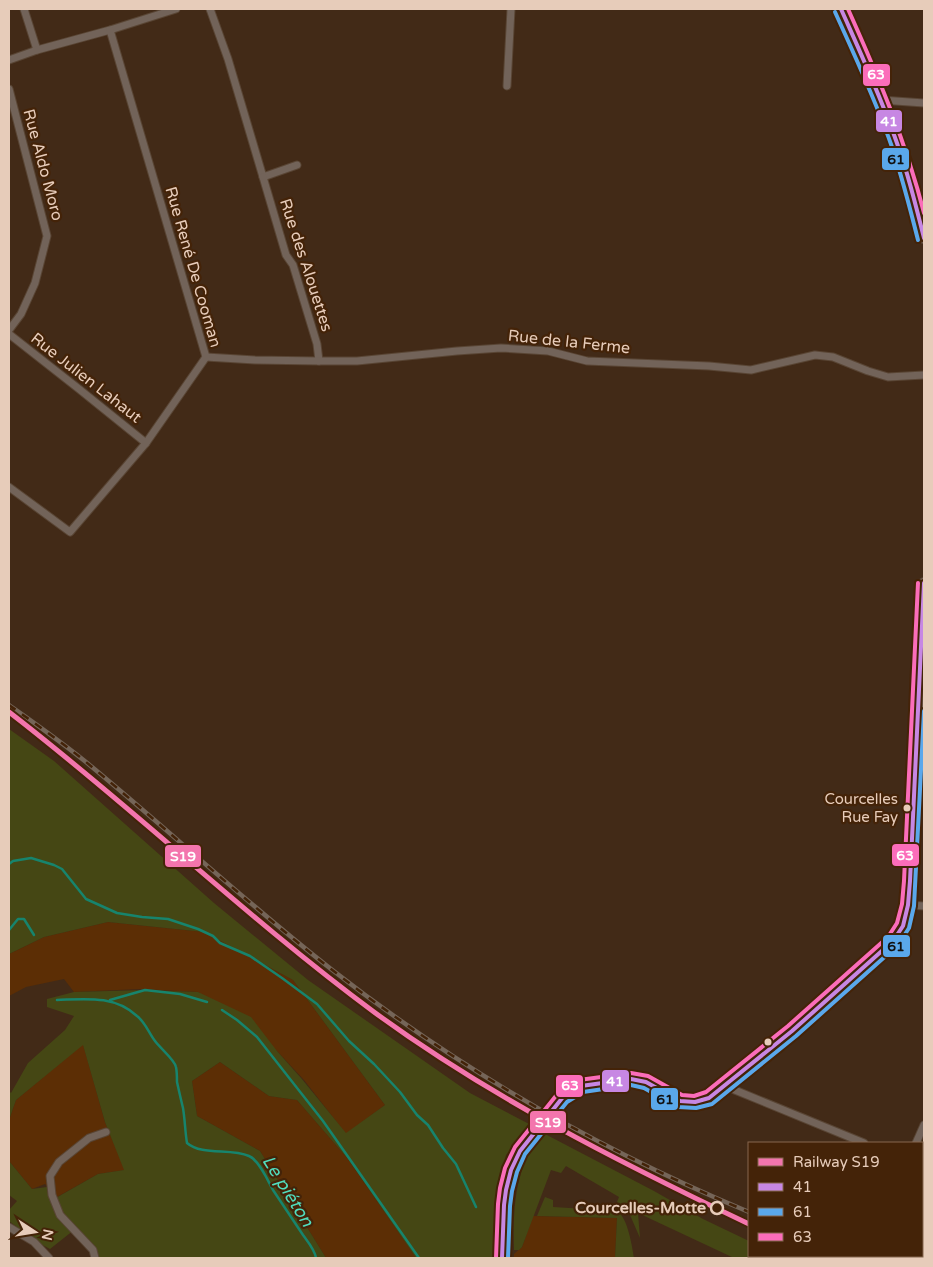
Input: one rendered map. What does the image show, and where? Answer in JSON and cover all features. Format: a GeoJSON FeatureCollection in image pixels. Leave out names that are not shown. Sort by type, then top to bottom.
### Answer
{"type":"FeatureCollection","features":[{"type":"Feature","properties":{"kind":"main road"},"geometry":{"type":"LineString","coordinates":[[841,9],[894,133],[911,184],[924,238]]}},
{"type":"Feature","properties":{"kind":"main road"},"geometry":{"type":"LineString","coordinates":[[502,1258],[504,1205],[511,1170],[520,1151],[531,1135],[563,1097],[581,1086],[631,1079],[646,1082],[680,1101],[695,1102],[709,1098],[792,1031],[893,941],[903,926],[908,906],[920,754],[924,583]]}},
{"type":"Feature","properties":{"kind":"street"},"geometry":{"type":"LineString","coordinates":[[24,9],[37,50]]}},
{"type":"Feature","properties":{"kind":"street"},"geometry":{"type":"LineString","coordinates":[[9,60],[176,9]]}},
{"type":"Feature","properties":{"kind":"street","name":"Rue des Alouettes"},"geometry":{"type":"LineString","coordinates":[[210,9],[228,59],[286,256],[293,265],[317,344],[319,361]]}},
{"type":"Feature","properties":{"kind":"street"},"geometry":{"type":"LineString","coordinates":[[507,86],[511,9]]}},
{"type":"Feature","properties":{"kind":"street","name":"Rue René De Cooman"},"geometry":{"type":"LineString","coordinates":[[9,487],[70,532],[146,443],[206,357],[110,30]]}},
{"type":"Feature","properties":{"kind":"street","name":"Rue Aldo Moro"},"geometry":{"type":"LineString","coordinates":[[9,89],[47,236],[35,283],[21,314],[9,330]]}},
{"type":"Feature","properties":{"kind":"street"},"geometry":{"type":"LineString","coordinates":[[881,100],[924,103]]}},
{"type":"Feature","properties":{"kind":"street"},"geometry":{"type":"LineString","coordinates":[[263,178],[297,164]]}},
{"type":"Feature","properties":{"kind":"street","name":"Rue Julien Lahaut"},"geometry":{"type":"LineString","coordinates":[[9,334],[146,443]]}},
{"type":"Feature","properties":{"kind":"street","name":"Rue de la Ferme"},"geometry":{"type":"LineString","coordinates":[[206,357],[255,360],[357,360],[502,348],[548,351],[587,361],[709,366],[752,370],[815,355],[833,357],[868,372],[888,377],[924,375]]}},
{"type":"Feature","properties":{"kind":"street"},"geometry":{"type":"LineString","coordinates":[[908,906],[924,906]]}},
{"type":"Feature","properties":{"kind":"street"},"geometry":{"type":"LineString","coordinates":[[725,1086],[862,1142]]}},
{"type":"Feature","properties":{"kind":"street"},"geometry":{"type":"LineString","coordinates":[[916,1142],[924,1125]]}},
{"type":"Feature","properties":{"kind":"street"},"geometry":{"type":"LineString","coordinates":[[96,1258],[93,1250],[60,1215],[52,1195],[50,1176],[59,1162],[89,1138],[106,1132]]}},
{"type":"Feature","properties":{"kind":"street"},"geometry":{"type":"LineString","coordinates":[[9,1227],[34,1242],[49,1258]]}},
{"type":"Feature","properties":{"kind":"shaded area"},"geometry":{"type":"Polygon","coordinates":[[[9,729],[54,761],[214,903],[308,980],[470,1093],[531,1125],[506,1155],[497,1192],[496,1258],[416,1258],[348,1159],[297,1100],[269,1096],[220,1062],[192,1081],[197,1116],[260,1151],[326,1258],[95,1258],[74,1230],[50,1249],[37,1242],[9,1221],[9,1210],[17,1201],[9,1195],[9,1161],[32,1189],[47,1187],[54,1199],[98,1174],[124,1170],[105,1122],[83,1045],[16,1100],[9,1120],[9,1091],[11,1093],[28,1063],[65,1030],[74,1016],[47,1007],[47,999],[74,992],[145,990],[198,992],[251,1017],[346,1133],[385,1105],[293,980],[204,932],[108,922],[44,937],[9,954],[9,729]]]}},
{"type":"Feature","properties":{"kind":"shaded area"},"geometry":{"type":"Polygon","coordinates":[[[108,922],[204,932],[293,980],[385,1105],[346,1134],[304,1080],[277,1051],[198,992],[140,989],[74,992],[64,979],[26,987],[9,996],[9,954],[44,937],[108,922]]]}},
{"type":"Feature","properties":{"kind":"shaded area"},"geometry":{"type":"Polygon","coordinates":[[[83,1044],[105,1122],[125,1170],[98,1174],[57,1197],[45,1184],[32,1189],[9,1161],[9,1120],[16,1100],[83,1044]]]}},
{"type":"Feature","properties":{"kind":"shaded area"},"geometry":{"type":"Polygon","coordinates":[[[220,1062],[269,1096],[297,1100],[348,1159],[416,1258],[326,1258],[260,1151],[197,1116],[192,1081],[220,1062]]]}},
{"type":"Feature","properties":{"kind":"shaded area"},"geometry":{"type":"Polygon","coordinates":[[[545,1134],[703,1219],[748,1241],[748,1257],[797,1258],[734,1258],[638,1213],[640,1238],[630,1215],[617,1202],[619,1197],[566,1166],[561,1173],[551,1170],[522,1247],[519,1250],[514,1250],[514,1224],[518,1184],[526,1160],[538,1141],[545,1134]]]}},
{"type":"Feature","properties":{"kind":"shaded area"},"geometry":{"type":"Polygon","coordinates":[[[545,1197],[553,1200],[553,1207],[602,1210],[603,1203],[617,1211],[627,1226],[634,1258],[615,1258],[617,1218],[537,1216],[545,1197]]]}},
{"type":"Feature","properties":{"kind":"shaded area"},"geometry":{"type":"Polygon","coordinates":[[[533,1216],[617,1218],[615,1258],[514,1258],[514,1254],[522,1247],[533,1216]]]}},
{"type":"Feature","properties":{"kind":"waterway"},"geometry":{"type":"LineString","coordinates":[[9,864],[13,861],[31,858],[54,865],[62,869],[86,899],[117,913],[168,919],[198,929],[213,936],[220,943],[250,956],[282,978],[317,1004],[349,1041],[400,1092],[417,1115],[428,1125],[456,1164],[476,1207]]}},
{"type":"Feature","properties":{"kind":"waterway","name":"Le piéton"},"geometry":{"type":"LineString","coordinates":[[9,930],[18,919],[24,919],[34,935]]}},
{"type":"Feature","properties":{"kind":"waterway"},"geometry":{"type":"LineString","coordinates":[[110,1000],[145,990],[180,994],[207,1002]]}},
{"type":"Feature","properties":{"kind":"waterway","name":"Le piéton"},"geometry":{"type":"LineString","coordinates":[[57,1000],[89,999],[109,1001],[119,1004],[140,1018],[155,1041],[175,1064],[187,1143],[193,1147],[208,1151],[233,1152],[253,1158],[311,1246],[316,1258]]}},
{"type":"Feature","properties":{"kind":"waterway"},"geometry":{"type":"LineString","coordinates":[[222,1010],[257,1037],[323,1121],[419,1258]]}},
{"type":"Feature","properties":{"kind":"railway"},"geometry":{"type":"LineString","coordinates":[[9,705],[82,759],[331,969],[429,1040],[532,1105],[585,1134],[639,1162],[748,1212]]}},
{"type":"Feature","properties":{"kind":"railway"},"geometry":{"type":"LineString","coordinates":[[888,1257],[893,1258]]}},
{"type":"Feature","properties":{"kind":"railway"},"geometry":{"type":"LineString","coordinates":[[910,1257],[916,1258]]}},
{"type":"Feature","properties":{"kind":"rail line","name":"S19"},"geometry":{"type":"LineString","coordinates":[[9,712],[101,786],[281,939],[374,1012],[418,1043],[556,1127],[652,1177],[748,1224]]}},
{"type":"Feature","properties":{"kind":"transit line","name":"41"},"geometry":{"type":"LineString","coordinates":[[841,9],[892,128],[909,180],[924,238]]}},
{"type":"Feature","properties":{"kind":"transit line","name":"63"},"geometry":{"type":"LineString","coordinates":[[848,9],[890,109],[909,161],[924,213]]}},
{"type":"Feature","properties":{"kind":"transit line","name":"61"},"geometry":{"type":"LineString","coordinates":[[835,12],[886,130],[918,240]]}},
{"type":"Feature","properties":{"kind":"transit line","name":"63"},"geometry":{"type":"LineString","coordinates":[[496,1258],[498,1204],[505,1168],[515,1147],[559,1092],[579,1080],[631,1073],[648,1076],[682,1095],[694,1096],[706,1092],[788,1026],[888,937],[897,923],[902,904],[904,881],[918,583]]}},
{"type":"Feature","properties":{"kind":"transit line","name":"41"},"geometry":{"type":"LineString","coordinates":[[502,1258],[504,1205],[511,1170],[520,1151],[563,1097],[581,1086],[631,1079],[646,1082],[680,1101],[695,1102],[709,1098],[792,1031],[893,941],[903,926],[908,905],[910,881],[924,583]]}},
{"type":"Feature","properties":{"kind":"transit line","name":"61"},"geometry":{"type":"LineString","coordinates":[[508,1258],[510,1206],[517,1172],[525,1154],[567,1102],[583,1092],[631,1085],[644,1088],[678,1107],[696,1108],[712,1104],[796,1036],[898,945],[909,928],[914,906],[924,711]]}},
{"type":"Feature","properties":{"kind":"place","name":"Courcelles Rue Fay"},"geometry":{"type":"Point","coordinates":[907,808]}},
{"type":"Feature","properties":{"kind":"place","name":"Courcelles-Motte"},"geometry":{"type":"Point","coordinates":[717,1208]}}]}
